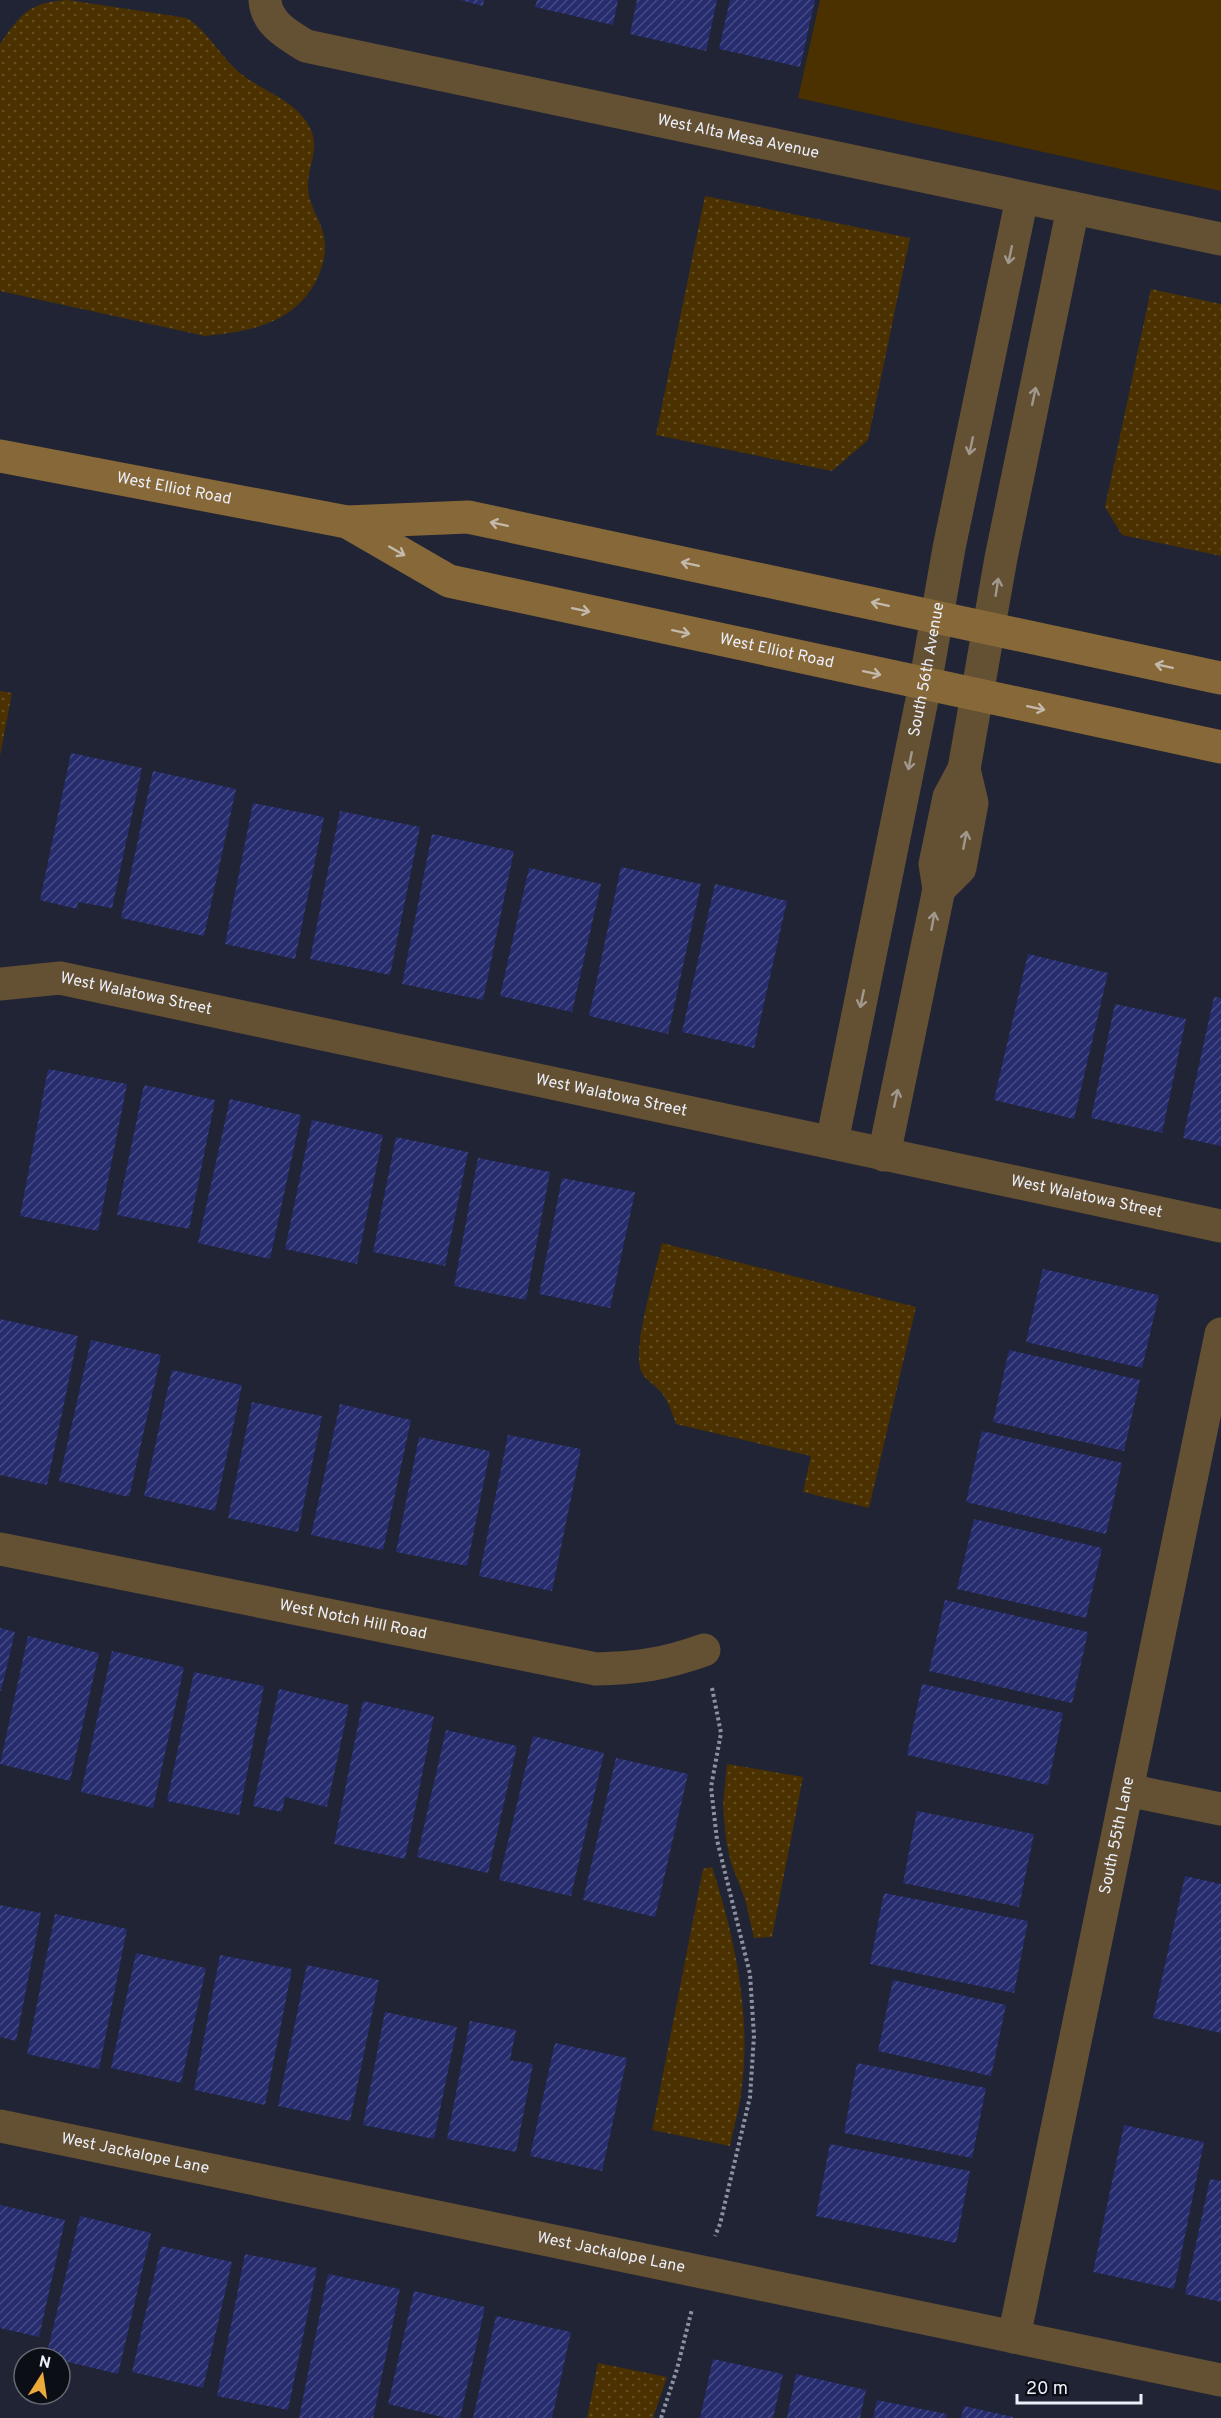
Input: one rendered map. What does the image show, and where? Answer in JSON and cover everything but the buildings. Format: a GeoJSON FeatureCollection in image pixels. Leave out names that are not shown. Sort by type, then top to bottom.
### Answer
{"type":"FeatureCollection","features":[{"type":"Feature","properties":{"kind":"main road","name":"West Elliot Road"},"geometry":{"type":"LineString","coordinates":[[0,456],[347,522],[468,517],[1221,678]]}},
{"type":"Feature","properties":{"kind":"main road","name":"West Elliot Road"},"geometry":{"type":"LineString","coordinates":[[347,522],[449,581],[1221,747]]}},
{"type":"Feature","properties":{"kind":"street","name":"West Alta Mesa Avenue"},"geometry":{"type":"LineString","coordinates":[[265,6],[283,32],[306,46],[1221,239]]}},
{"type":"Feature","properties":{"kind":"street","name":"South 56th Avenue"},"geometry":{"type":"LineString","coordinates":[[832,1142],[925,685],[949,548],[1022,198]]}},
{"type":"Feature","properties":{"kind":"street"},"geometry":{"type":"LineString","coordinates":[[884,1155],[939,890],[960,868],[972,803],[964,769],[991,628],[1001,558],[1073,208]]}},
{"type":"Feature","properties":{"kind":"street"},"geometry":{"type":"LineString","coordinates":[[886,878],[939,890]]}},
{"type":"Feature","properties":{"kind":"street","name":"West Walatowa Street"},"geometry":{"type":"LineString","coordinates":[[0,984],[60,978],[1221,1226]]}},
{"type":"Feature","properties":{"kind":"street","name":"South 55th Lane"},"geometry":{"type":"LineString","coordinates":[[1014,2337],[1221,1334]]}},
{"type":"Feature","properties":{"kind":"street","name":"West Notch Hill Road"},"geometry":{"type":"LineString","coordinates":[[0,1549],[596,1669],[634,1668],[669,1662],[704,1650]]}},
{"type":"Feature","properties":{"kind":"street"},"geometry":{"type":"LineString","coordinates":[[1127,1790],[1221,1809]]}},
{"type":"Feature","properties":{"kind":"street","name":"West Jackalope Lane"},"geometry":{"type":"LineString","coordinates":[[0,2126],[1221,2380]]}},
{"type":"Feature","properties":{"kind":"path"},"geometry":{"type":"LineString","coordinates":[[661,2418],[677,2369],[701,2272],[720,2224],[750,2097],[754,2036],[750,1974],[717,1840],[711,1787],[721,1733],[704,1650]]}},
{"type":"Feature","properties":{"kind":"shaded area"},"geometry":{"type":"Polygon","coordinates":[[[68,0],[187,18],[203,31],[236,70],[290,105],[306,120],[314,145],[308,180],[309,196],[324,236],[325,253],[317,279],[297,306],[284,315],[254,328],[205,336],[0,291],[0,44],[20,17],[27,12],[44,3],[68,0]]]}},
{"type":"Feature","properties":{"kind":"shaded area"},"geometry":{"type":"Polygon","coordinates":[[[820,0],[1221,0],[1221,191],[798,98],[820,0]]]}},
{"type":"Feature","properties":{"kind":"shaded area"},"geometry":{"type":"Polygon","coordinates":[[[705,196],[910,238],[868,440],[832,471],[656,435],[705,196]]]}},
{"type":"Feature","properties":{"kind":"shaded area"},"geometry":{"type":"Polygon","coordinates":[[[1151,289],[1221,304],[1221,556],[1122,535],[1105,507],[1151,289]]]}},
{"type":"Feature","properties":{"kind":"shaded area"},"geometry":{"type":"Polygon","coordinates":[[[0,691],[12,693],[0,756],[0,691]]]}},
{"type":"Feature","properties":{"kind":"shaded area"},"geometry":{"type":"Polygon","coordinates":[[[662,1243],[916,1307],[869,1508],[803,1492],[811,1456],[676,1424],[665,1398],[641,1371],[639,1360],[642,1327],[662,1243]]]}},
{"type":"Feature","properties":{"kind":"shaded area"},"geometry":{"type":"Polygon","coordinates":[[[727,1764],[803,1777],[772,1937],[754,1938],[745,1899],[731,1863],[726,1840],[723,1805],[727,1764]]]}},
{"type":"Feature","properties":{"kind":"shaded area"},"geometry":{"type":"Polygon","coordinates":[[[712,1867],[735,1953],[743,2012],[744,2072],[730,2146],[652,2130],[703,1869],[712,1867]]]}},
{"type":"Feature","properties":{"kind":"shaded area"},"geometry":{"type":"Polygon","coordinates":[[[598,2363],[667,2377],[653,2418],[587,2418],[598,2363]]]}}]}
